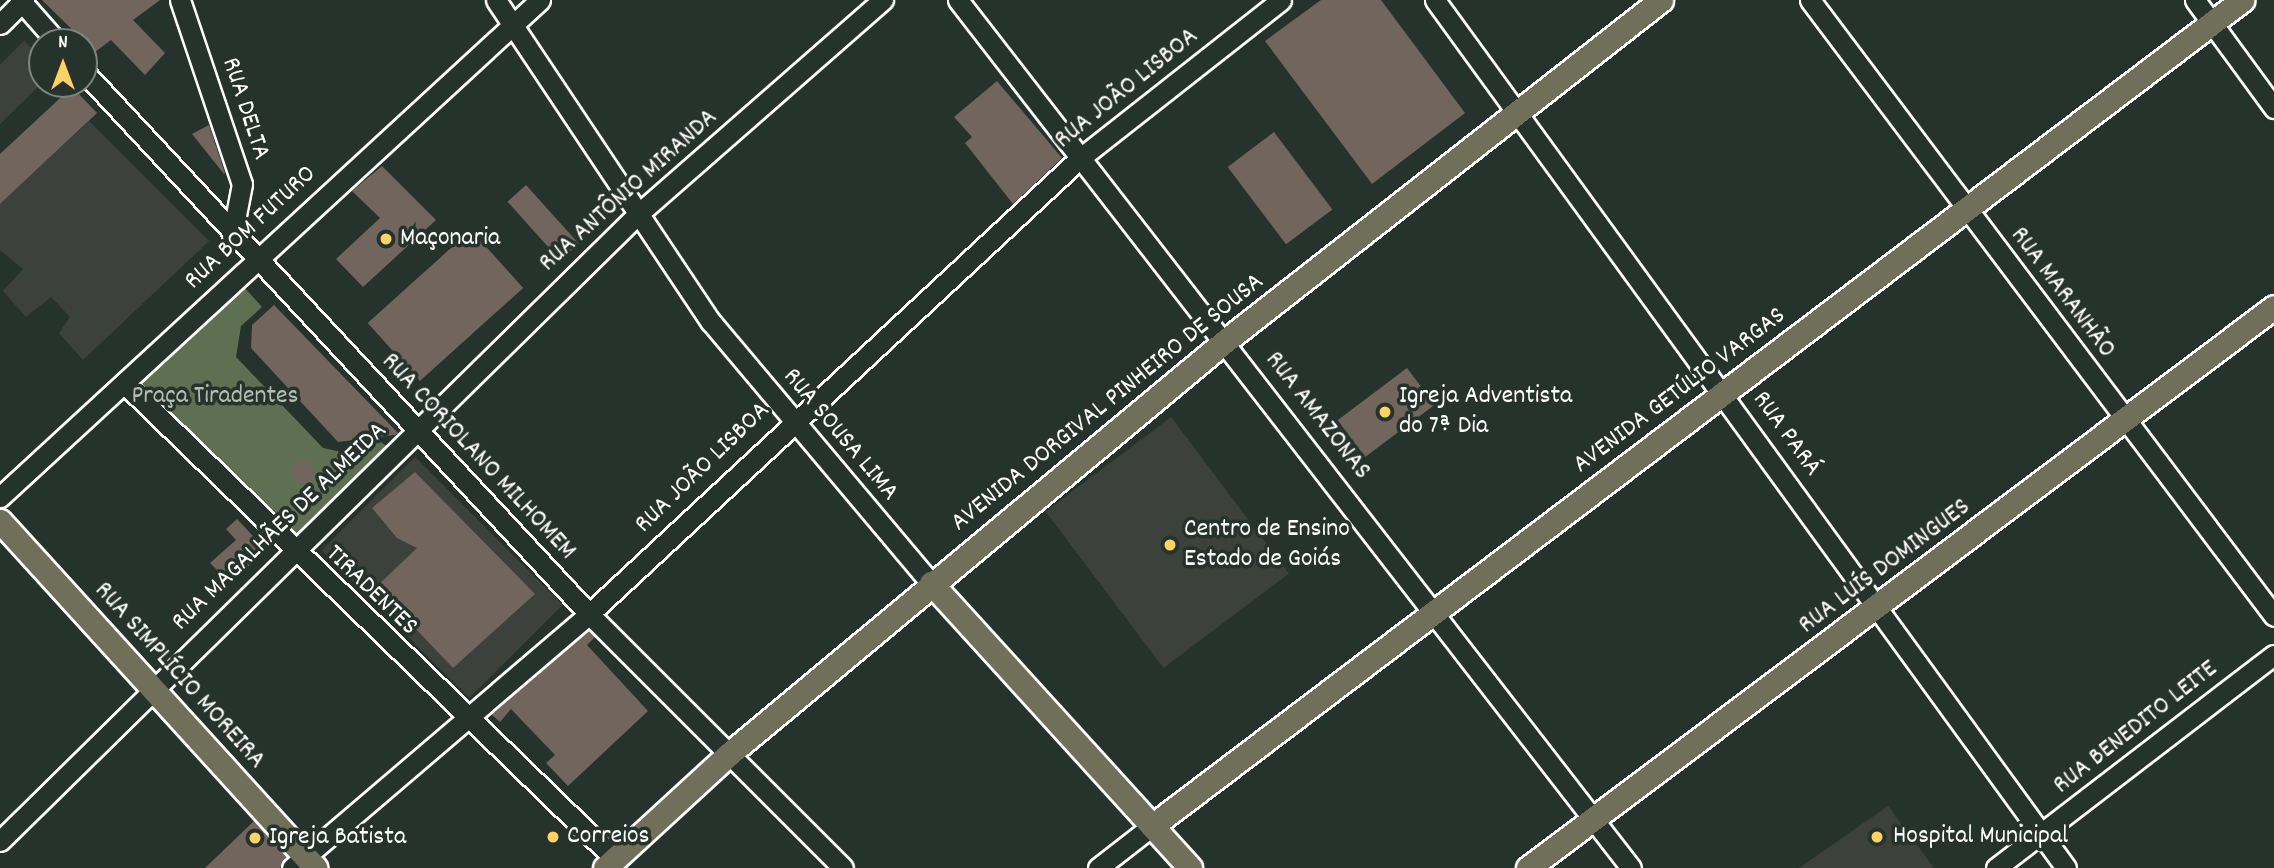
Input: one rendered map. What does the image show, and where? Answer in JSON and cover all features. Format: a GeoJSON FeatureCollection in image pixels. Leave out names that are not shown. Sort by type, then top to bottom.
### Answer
{"type":"FeatureCollection","features":[{"type":"Feature","properties":{"kind":"main road","name":"AVENIDA DORGIVAL PINHEIRO DE SOUSA"},"geometry":{"type":"LineString","coordinates":[[610,863],[729,754],[1224,342],[1661,0]]}},
{"type":"Feature","properties":{"kind":"main road","name":"AVENIDA GETÚLIO VARGAS"},"geometry":{"type":"LineString","coordinates":[[1152,826],[1435,608],[1968,211],[2242,0]]}},
{"type":"Feature","properties":{"kind":"main road","name":"RUA LUÍS DOMINGUES"},"geometry":{"type":"LineString","coordinates":[[1528,868],[1880,608],[2124,418],[2274,307]]}},
{"type":"Feature","properties":{"kind":"main road","name":"RUA SIMPLÍCIO MOREIRA"},"geometry":{"type":"LineString","coordinates":[[0,521],[152,686],[304,864]]}},
{"type":"Feature","properties":{"kind":"main road","name":"RUA SOUSA LIMA"},"geometry":{"type":"LineString","coordinates":[[932,583],[1190,868]]}},
{"type":"Feature","properties":{"kind":"street","name":"RUA DELTA"},"geometry":{"type":"LineString","coordinates":[[180,0],[242,184],[232,236]]}},
{"type":"Feature","properties":{"kind":"street","name":"RUA SOUSA LIMA"},"geometry":{"type":"LineString","coordinates":[[496,0],[637,215],[790,422],[932,583]]}},
{"type":"Feature","properties":{"kind":"street","name":"RUA BOM FUTURO"},"geometry":{"type":"LineString","coordinates":[[0,497],[540,0]]}},
{"type":"Feature","properties":{"kind":"street","name":"RUA ANTÔNIO MIRANDA"},"geometry":{"type":"LineString","coordinates":[[418,430],[637,215],[883,0]]}},
{"type":"Feature","properties":{"kind":"street","name":"RUA AMAZONAS"},"geometry":{"type":"LineString","coordinates":[[958,0],[1079,159],[1435,608],[1631,868]]}},
{"type":"Feature","properties":{"kind":"street","name":"RUA JOÃO LISBOA"},"geometry":{"type":"LineString","coordinates":[[304,864],[464,716],[589,614],[790,422],[1079,159],[1281,0]]}},
{"type":"Feature","properties":{"kind":"street","name":"RUA PARÁ"},"geometry":{"type":"LineString","coordinates":[[1435,0],[1519,110],[2066,868]]}},
{"type":"Feature","properties":{"kind":"street","name":"RUA MARANHÃO"},"geometry":{"type":"LineString","coordinates":[[1810,0],[2274,616]]}},
{"type":"Feature","properties":{"kind":"street"},"geometry":{"type":"LineString","coordinates":[[2195,0],[2274,108]]}},
{"type":"Feature","properties":{"kind":"street"},"geometry":{"type":"LineString","coordinates":[[0,24],[22,1],[45,28]]}},
{"type":"Feature","properties":{"kind":"street","name":"RUA CORIOLANO MILHOMEM"},"geometry":{"type":"LineString","coordinates":[[98,88],[232,236],[589,614],[843,868]]}},
{"type":"Feature","properties":{"kind":"street","name":"TIRADENTES"},"geometry":{"type":"LineString","coordinates":[[124,383],[610,863]]}},
{"type":"Feature","properties":{"kind":"street","name":"RUA MAGALHÃES DE ALMEIDA"},"geometry":{"type":"LineString","coordinates":[[0,841],[152,686],[294,553],[418,430]]}},
{"type":"Feature","properties":{"kind":"street","name":"RUA BENEDITO LEITE"},"geometry":{"type":"LineString","coordinates":[[1996,868],[2274,655]]}},
{"type":"Feature","properties":{"kind":"street"},"geometry":{"type":"LineString","coordinates":[[1098,868],[1152,826]]}},
{"type":"Feature","properties":{"kind":"shaded area"},"geometry":{"type":"Polygon","coordinates":[[[24,41],[28,44],[28,97],[0,124],[0,65],[24,41]]]}},
{"type":"Feature","properties":{"kind":"shaded area"},"geometry":{"type":"Polygon","coordinates":[[[89,121],[209,241],[83,360],[59,333],[70,317],[51,297],[26,317],[3,291],[23,269],[0,250],[0,204],[89,121]]]}},
{"type":"Feature","properties":{"kind":"shaded area","name":"Centro de Ensino Estado de Goiás"},"geometry":{"type":"Polygon","coordinates":[[[1171,417],[1289,574],[1164,668],[1046,511],[1171,417]]]}},
{"type":"Feature","properties":{"kind":"shaded area"},"geometry":{"type":"Polygon","coordinates":[[[415,457],[563,605],[469,698],[322,550],[415,457]]]}},
{"type":"Feature","properties":{"kind":"shaded area","name":"Hospital Municipal"},"geometry":{"type":"Polygon","coordinates":[[[1888,806],[1934,868],[1799,868],[1888,806]]]}},
{"type":"Feature","properties":{"kind":"green space","name":"Praça Tiradentes"},"geometry":{"type":"Polygon","coordinates":[[[244,287],[262,307],[241,326],[236,357],[323,448],[351,454],[371,435],[395,452],[295,540],[140,382],[244,287]]]}},
{"type":"Feature","properties":{"kind":"building"},"geometry":{"type":"Polygon","coordinates":[[[42,0],[160,0],[133,20],[165,53],[145,75],[111,40],[98,50],[98,28],[71,28],[42,0]]]}},
{"type":"Feature","properties":{"kind":"building"},"geometry":{"type":"Polygon","coordinates":[[[1321,0],[1381,0],[1465,113],[1372,184],[1265,41],[1321,0]]]}},
{"type":"Feature","properties":{"kind":"building"},"geometry":{"type":"Polygon","coordinates":[[[997,81],[1062,158],[1013,204],[965,143],[972,137],[954,117],[997,81]]]}},
{"type":"Feature","properties":{"kind":"building"},"geometry":{"type":"Polygon","coordinates":[[[60,98],[83,98],[97,113],[0,204],[0,154],[60,98]]]}},
{"type":"Feature","properties":{"kind":"building"},"geometry":{"type":"Polygon","coordinates":[[[209,125],[225,173],[224,174],[192,134],[209,125]]]}},
{"type":"Feature","properties":{"kind":"building"},"geometry":{"type":"Polygon","coordinates":[[[1274,132],[1332,209],[1286,244],[1228,167],[1274,132]]]}},
{"type":"Feature","properties":{"kind":"building","name":"Maçonaria"},"geometry":{"type":"Polygon","coordinates":[[[382,166],[436,220],[363,287],[336,259],[380,218],[352,191],[382,166]]]}},
{"type":"Feature","properties":{"kind":"building"},"geometry":{"type":"Polygon","coordinates":[[[526,185],[579,244],[560,260],[507,202],[526,185]]]}},
{"type":"Feature","properties":{"kind":"building"},"geometry":{"type":"Polygon","coordinates":[[[471,230],[523,288],[420,381],[368,323],[471,230]]]}},
{"type":"Feature","properties":{"kind":"building"},"geometry":{"type":"Polygon","coordinates":[[[274,305],[398,433],[338,442],[251,348],[252,325],[274,305]]]}},
{"type":"Feature","properties":{"kind":"building","name":"Igreja Adventista do 7ª Dia"},"geometry":{"type":"Polygon","coordinates":[[[1407,368],[1435,405],[1365,457],[1338,420],[1407,368]]]}},
{"type":"Feature","properties":{"kind":"building"},"geometry":{"type":"Polygon","coordinates":[[[303,461],[311,464],[314,472],[311,480],[303,483],[295,480],[292,472],[295,464],[303,461]]]}},
{"type":"Feature","properties":{"kind":"building"},"geometry":{"type":"Polygon","coordinates":[[[415,472],[535,594],[453,668],[376,587],[417,548],[397,538],[372,508],[415,472]]]}},
{"type":"Feature","properties":{"kind":"building"},"geometry":{"type":"Polygon","coordinates":[[[237,519],[266,550],[230,583],[210,563],[236,540],[226,529],[237,519]]]}},
{"type":"Feature","properties":{"kind":"building"},"geometry":{"type":"Polygon","coordinates":[[[588,631],[595,637],[587,645],[648,711],[568,786],[546,763],[555,755],[511,709],[500,722],[491,714],[588,631]]]}},
{"type":"Feature","properties":{"kind":"building","name":"Igreja Batista"},"geometry":{"type":"Polygon","coordinates":[[[254,821],[287,857],[280,868],[205,868],[254,821]]]}},
{"type":"Feature","properties":{"kind":"place","name":"Maçonaria"},"geometry":{"type":"Point","coordinates":[386,239]}},
{"type":"Feature","properties":{"kind":"place","name":"Igreja Adventista do 7ª Dia"},"geometry":{"type":"Point","coordinates":[1385,412]}},
{"type":"Feature","properties":{"kind":"place","name":"Centro de Ensino Estado de Goiás"},"geometry":{"type":"Point","coordinates":[1170,545]}},
{"type":"Feature","properties":{"kind":"place","name":"Correios"},"geometry":{"type":"Point","coordinates":[553,837]}},
{"type":"Feature","properties":{"kind":"place","name":"Hospital Municipal"},"geometry":{"type":"Point","coordinates":[1877,837]}},
{"type":"Feature","properties":{"kind":"place","name":"Igreja Batista"},"geometry":{"type":"Point","coordinates":[255,838]}}]}
